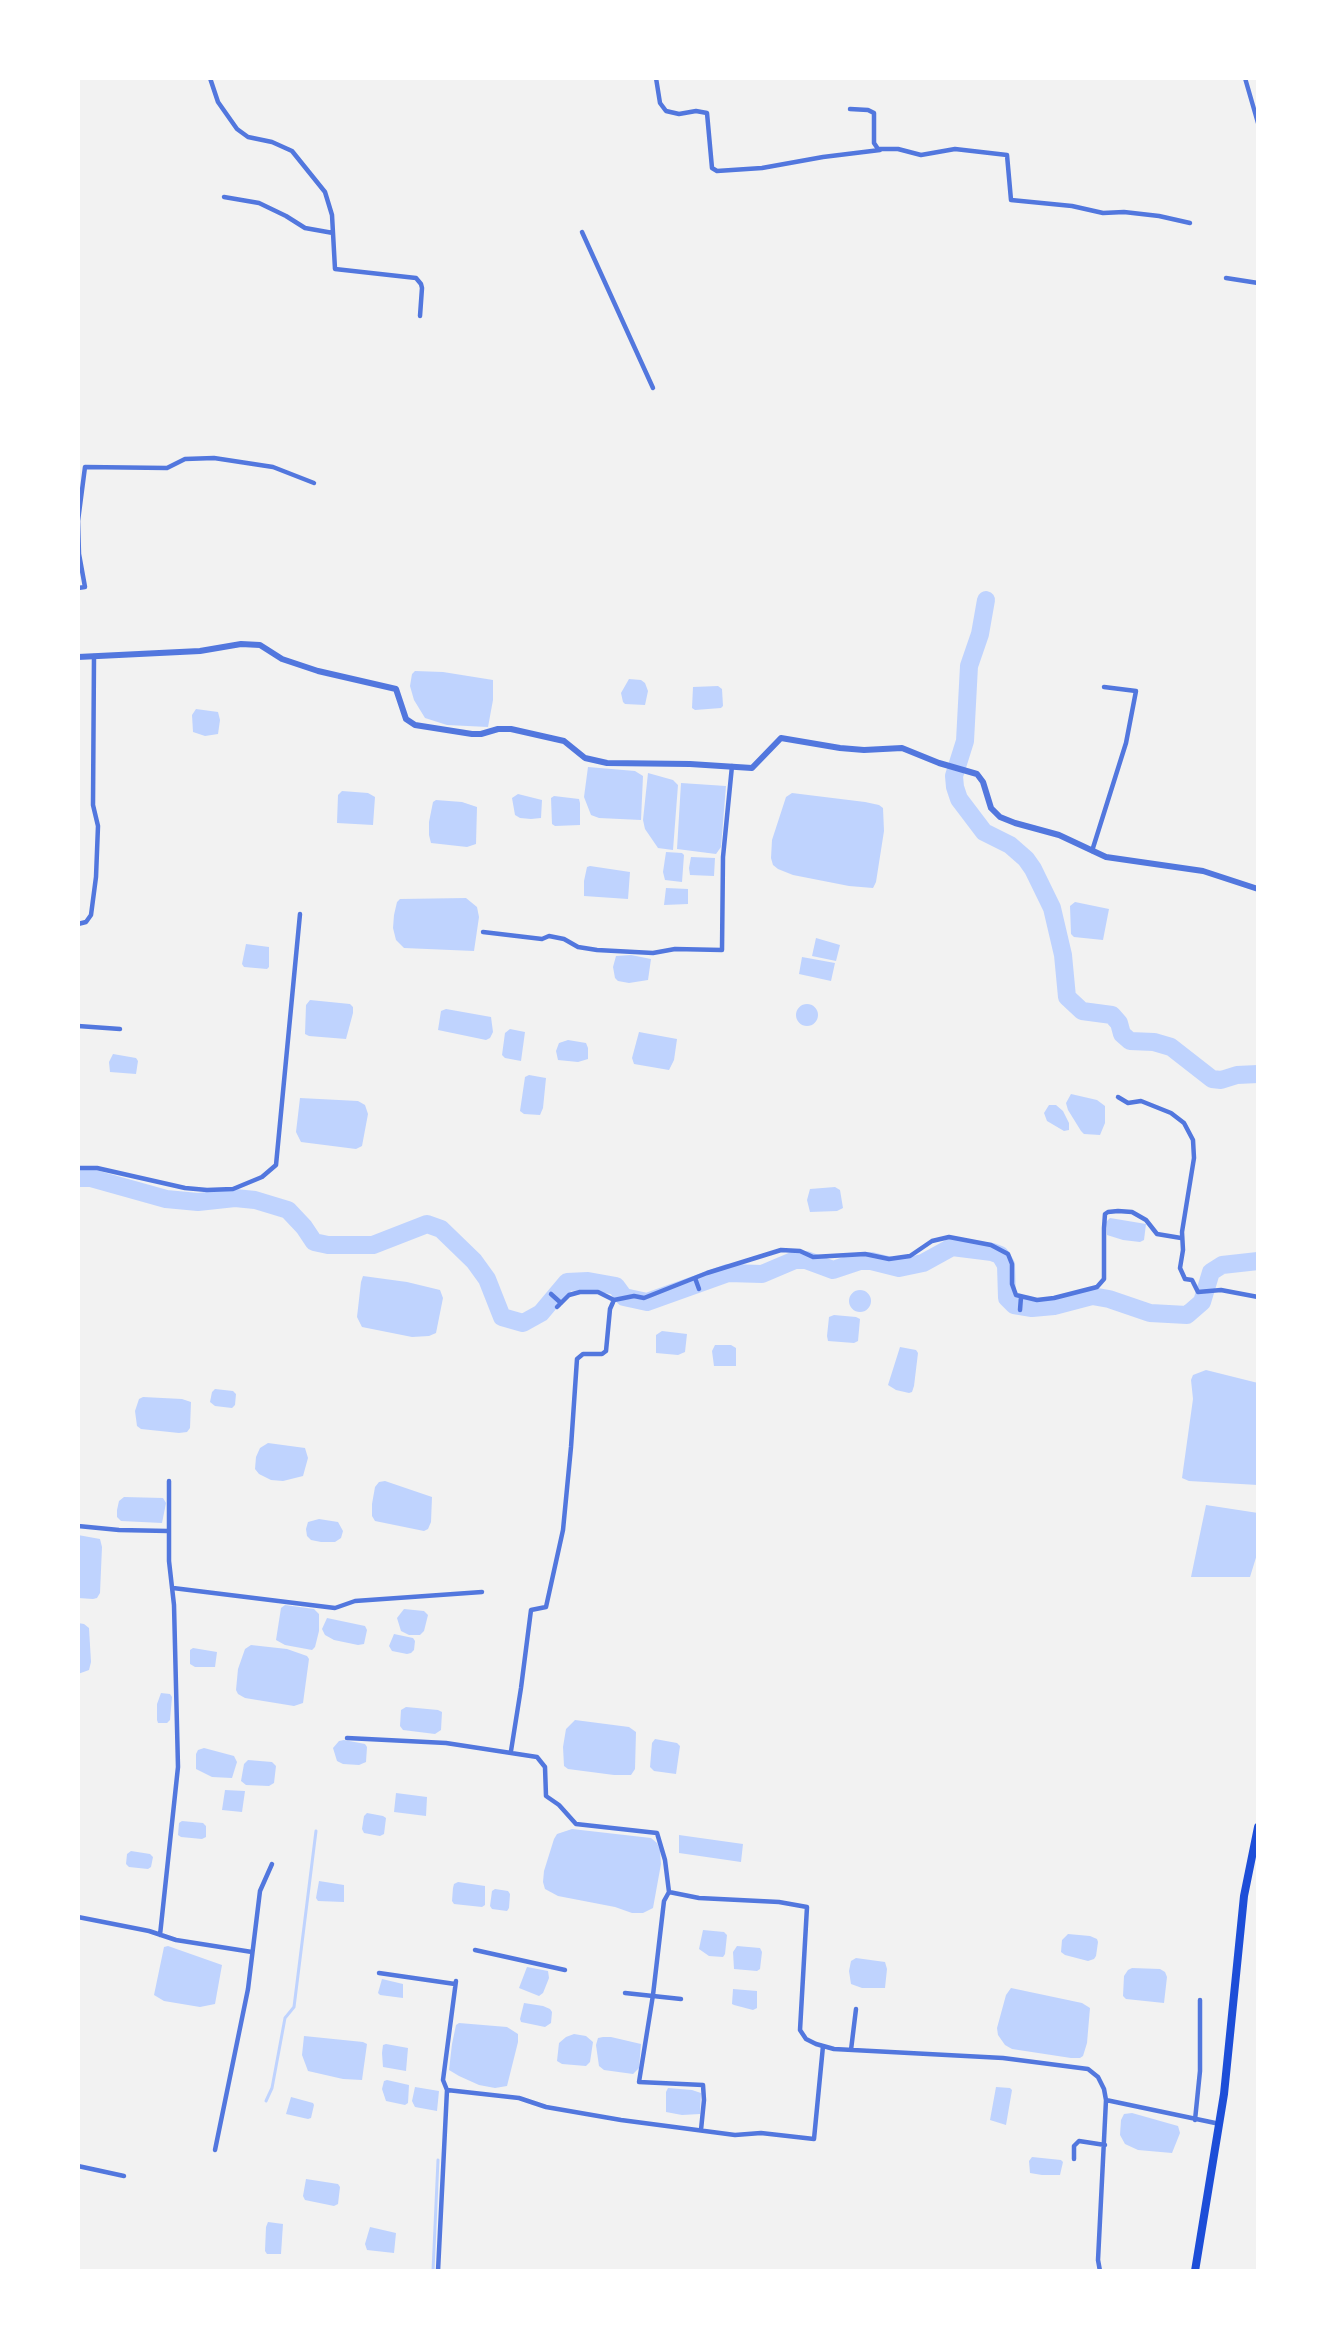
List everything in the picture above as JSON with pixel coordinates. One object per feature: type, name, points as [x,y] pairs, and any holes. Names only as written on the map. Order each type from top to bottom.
[{"type":"main road","points":[[1195,2271],[1220,2124],[1244,1896],[1258,1827]]},
{"type":"street","points":[[210,78],[218,102],[237,129],[248,137],[272,142],[292,151],[325,192],[332,215],[334,263],[337,270],[406,276],[419,281],[422,288],[420,316]]},
{"type":"street","points":[[656,78],[660,103],[666,111],[679,114],[696,111],[707,113],[712,168],[717,171],[762,168],[823,157],[898,149],[921,155],[955,149],[1007,154],[1011,200],[1072,206],[1103,213],[1159,216],[1190,223]]},
{"type":"street","points":[[1245,78],[1258,123]]},
{"type":"street","points":[[850,109],[868,110],[874,113],[874,142],[878,148],[883,150]]},
{"type":"street","points":[[224,197],[259,203],[306,228],[333,233]]},
{"type":"street","points":[[582,232],[653,388]]},
{"type":"street","points":[[1226,278],[1258,283]]},
{"type":"street","points":[[78,588],[85,587],[78,540],[85,467],[167,468],[184,459],[214,458],[273,467],[314,483]]},
{"type":"street","points":[[78,657],[207,651],[241,644],[260,645],[282,658],[318,671],[396,689],[406,719],[415,725],[472,734],[511,729],[564,741],[585,758],[607,763],[752,768],[778,739],[785,738],[840,748],[864,750],[902,748],[949,767],[977,774],[983,782],[995,814],[1015,823],[1059,835],[1092,851],[1116,859],[1203,871],[1258,888]]},
{"type":"street","points":[[78,924],[86,922],[91,915],[96,876],[98,826],[93,805],[94,656]]},
{"type":"street","points":[[1092,851],[1126,743],[1136,691],[1104,687]]},
{"type":"street","points":[[483,932],[542,939],[549,936],[564,939],[578,947],[597,950],[653,953],[675,949],[722,950],[723,857],[732,766]]},
{"type":"street","points":[[78,1168],[97,1168],[185,1188],[207,1190],[233,1189],[262,1177],[276,1164],[300,914]]},
{"type":"street","points":[[78,1026],[120,1029]]},
{"type":"street","points":[[1118,1097],[1128,1102],[1141,1101],[1171,1113],[1184,1123],[1193,1140],[1194,1158],[1181,1238],[1183,1250],[1180,1268],[1185,1279],[1192,1280],[1198,1292],[1216,1291],[1258,1298]]},
{"type":"street","points":[[551,1294],[559,1303],[569,1295],[580,1292],[598,1292],[614,1300],[634,1296],[644,1298],[781,1250],[800,1251],[813,1257],[866,1254],[895,1258],[910,1256],[932,1241],[949,1237],[991,1245],[1008,1254],[1012,1264],[1013,1290],[1016,1295],[1020,1299],[1037,1300],[1097,1287],[1104,1279],[1104,1228],[1105,1214],[1108,1212],[1132,1212],[1146,1220],[1157,1234],[1181,1238]]},
{"type":"street","points":[[696,1280],[699,1289]]},
{"type":"street","points":[[1020,1299],[1020,1310]]},
{"type":"street","points":[[510,1751],[531,1610],[546,1607],[562,1530],[577,1359],[583,1354],[602,1354],[606,1351],[610,1309],[614,1300]]},
{"type":"street","points":[[160,1935],[178,1767],[173,1588],[168,1531],[169,1480]]},
{"type":"street","points":[[78,1526],[168,1531]]},
{"type":"street","points":[[173,1588],[335,1608],[355,1601],[482,1592]]},
{"type":"street","points":[[347,1738],[446,1743],[510,1751],[537,1757],[542,1761],[546,1776],[546,1796],[559,1805],[576,1824],[657,1833],[665,1860],[669,1892],[664,1901],[653,1995],[639,2082],[704,2085],[701,2130]]},
{"type":"street","points":[[215,2150],[248,1989],[260,1891],[272,1864]]},
{"type":"street","points":[[669,1892],[699,1898],[779,1902],[807,1907],[800,2030],[806,2039],[823,2046],[851,2050],[1003,2058],[1088,2068],[1098,2077],[1107,2100],[1098,2260],[1100,2271]]},
{"type":"street","points":[[78,1917],[176,1940],[252,1952]]},
{"type":"street","points":[[475,1950],[565,1970]]},
{"type":"street","points":[[379,1972],[456,1983],[443,2080],[447,2090],[438,2271]]},
{"type":"street","points":[[625,1993],[681,1999]]},
{"type":"street","points":[[1195,2120],[1200,2071],[1200,2000]]},
{"type":"street","points":[[851,2050],[856,2009]]},
{"type":"street","points":[[447,2090],[519,2098],[546,2107],[610,2118],[735,2135],[761,2133],[814,2139],[823,2046]]},
{"type":"street","points":[[1107,2100],[1220,2124]]},
{"type":"street","points":[[1074,2159],[1074,2146],[1079,2141],[1105,2145]]},
{"type":"street","points":[[78,2166],[124,2176]]},
{"type":"water","points":[[415,671],[443,672],[493,680],[493,700],[488,727],[447,725],[425,718],[414,700],[410,686],[412,674]]},
{"type":"water","points":[[629,679],[641,680],[645,683],[648,691],[645,705],[623,702],[621,693]]},
{"type":"water","points":[[718,686],[722,689],[723,706],[721,708],[695,710],[692,708],[693,687]]},
{"type":"water","points":[[196,709],[218,712],[220,720],[218,734],[205,736],[193,732],[192,715]]},
{"type":"water","points":[[588,767],[635,771],[643,776],[641,820],[599,818],[591,815],[584,797]]},
{"type":"water","points":[[648,773],[673,780],[678,785],[673,850],[658,848],[645,829],[643,820]]},
{"type":"water","points":[[681,783],[726,786],[721,847],[716,854],[677,849]]},
{"type":"water","points":[[342,791],[368,793],[375,797],[373,825],[337,823],[338,795]]},
{"type":"water","points":[[792,793],[865,802],[883,808],[884,831],[876,882],[873,888],[849,886],[793,875],[773,865],[772,840],[786,797]]},
{"type":"water","points":[[518,794],[542,800],[541,818],[520,818],[515,815],[512,798]]},
{"type":"water","points":[[554,796],[579,799],[580,825],[555,826],[552,824],[551,798]]},
{"type":"water","points":[[436,800],[462,802],[477,807],[476,844],[467,847],[431,843],[429,822],[433,802]]},
{"type":"water","points":[[666,852],[684,855],[682,882],[665,880],[663,872]]},
{"type":"water","points":[[691,857],[715,858],[714,876],[690,875]]},
{"type":"water","points":[[587,867],[630,872],[628,899],[584,896],[584,881]]},
{"type":"water","points":[[666,888],[688,889],[688,904],[664,905]]},
{"type":"water","points":[[466,898],[477,907],[479,917],[474,951],[404,948],[396,940],[393,928],[394,915],[400,899]]},
{"type":"water","points":[[1075,902],[1109,909],[1103,940],[1074,937],[1071,934],[1070,906]]},
{"type":"water","points":[[816,938],[840,945],[836,961],[812,956]]},
{"type":"water","points":[[246,944],[269,947],[269,967],[267,969],[244,967],[242,964]]},
{"type":"water","points":[[631,955],[651,959],[648,980],[629,983],[618,981],[615,978],[613,967],[616,956]]},
{"type":"water","points":[[802,957],[835,963],[831,981],[799,974]]},
{"type":"water","points":[[310,1000],[350,1004],[353,1007],[346,1039],[305,1034],[306,1005]]},
{"type":"water","points":[[807,1004],[815,1007],[818,1015],[815,1023],[807,1026],[799,1023],[796,1015],[799,1007]]},
{"type":"water","points":[[446,1009],[491,1017],[493,1032],[490,1038],[486,1040],[438,1030],[441,1011]]},
{"type":"water","points":[[510,1029],[525,1032],[521,1061],[505,1058],[502,1055],[505,1033]]},
{"type":"water","points":[[639,1032],[677,1039],[674,1060],[669,1070],[634,1064],[632,1058]]},
{"type":"water","points":[[568,1040],[586,1043],[588,1059],[578,1062],[558,1060],[556,1051],[559,1043]]},
{"type":"water","points":[[113,1054],[136,1058],[138,1061],[136,1074],[110,1072],[109,1062]]},
{"type":"water","points":[[529,1075],[546,1078],[543,1108],[540,1115],[524,1114],[520,1111],[525,1077]]},
{"type":"water","points":[[1071,1094],[1097,1100],[1105,1106],[1105,1123],[1100,1135],[1084,1134],[1081,1131],[1066,1103]]},
{"type":"water","points":[[300,1098],[358,1101],[365,1105],[368,1114],[362,1146],[356,1149],[301,1142],[296,1132]]},
{"type":"water","points":[[1049,1105],[1056,1105],[1063,1111],[1069,1123],[1069,1130],[1064,1131],[1047,1121],[1044,1113]]},
{"type":"water","points":[[835,1187],[840,1190],[843,1208],[837,1211],[810,1212],[807,1200],[810,1189]]},
{"type":"water","points":[[1110,1218],[1146,1224],[1144,1240],[1140,1242],[1123,1240],[1107,1235],[1106,1222]]},
{"type":"water","points":[[363,1276],[407,1282],[440,1290],[443,1298],[436,1333],[429,1336],[412,1337],[362,1327],[357,1317]]},
{"type":"water","points":[[860,1290],[868,1293],[871,1301],[868,1309],[860,1312],[852,1309],[849,1301],[852,1293]]},
{"type":"water","points":[[834,1315],[860,1319],[858,1341],[854,1343],[828,1341],[829,1317]]},
{"type":"water","points":[[662,1331],[687,1334],[685,1352],[678,1355],[656,1353],[656,1335]]},
{"type":"water","points":[[715,1345],[731,1345],[736,1348],[736,1366],[714,1366],[712,1351]]},
{"type":"water","points":[[900,1347],[916,1350],[918,1353],[914,1386],[912,1392],[909,1393],[896,1390],[888,1385]]},
{"type":"water","points":[[1206,1370],[1258,1383],[1258,1485],[1189,1481],[1182,1478],[1193,1399],[1191,1380],[1193,1375]]},
{"type":"water","points":[[215,1389],[233,1391],[236,1394],[235,1405],[232,1408],[215,1406],[210,1402]]},
{"type":"water","points":[[143,1397],[182,1399],[191,1402],[190,1428],[187,1432],[179,1433],[141,1429],[137,1426],[135,1411],[139,1399]]},
{"type":"water","points":[[268,1443],[305,1448],[308,1458],[303,1476],[283,1481],[271,1480],[259,1474],[255,1469],[256,1457],[260,1448]]},
{"type":"water","points":[[385,1481],[432,1497],[431,1522],[428,1529],[424,1531],[375,1521],[372,1516],[372,1504],[375,1487],[379,1482]]},
{"type":"water","points":[[124,1497],[163,1498],[166,1503],[162,1523],[121,1521],[117,1517],[117,1510],[119,1501]]},
{"type":"water","points":[[1206,1505],[1258,1513],[1258,1551],[1250,1577],[1191,1577]]},
{"type":"water","points":[[319,1519],[338,1522],[343,1531],[341,1538],[335,1542],[311,1540],[307,1536],[308,1522]]},
{"type":"water","points":[[78,1535],[100,1539],[102,1547],[100,1593],[97,1598],[78,1598]]},
{"type":"water","points":[[285,1605],[314,1609],[319,1614],[319,1631],[312,1650],[285,1645],[276,1640],[281,1608]]},
{"type":"water","points":[[404,1609],[424,1611],[428,1615],[424,1631],[420,1635],[409,1635],[401,1631],[397,1618]]},
{"type":"water","points":[[327,1618],[365,1626],[367,1630],[364,1644],[334,1640],[325,1635],[322,1629]]},
{"type":"water","points":[[78,1623],[89,1628],[91,1662],[89,1670],[78,1674]]},
{"type":"water","points":[[394,1634],[413,1638],[414,1650],[407,1654],[392,1651],[389,1646]]},
{"type":"water","points":[[251,1645],[287,1649],[307,1656],[309,1659],[303,1703],[294,1706],[245,1698],[238,1694],[236,1690],[238,1669],[245,1649]]},
{"type":"water","points":[[193,1648],[217,1652],[215,1667],[195,1667],[190,1664],[190,1650]]},
{"type":"water","points":[[161,1693],[170,1694],[172,1697],[170,1720],[167,1723],[158,1723],[157,1720],[157,1704]]},
{"type":"water","points":[[406,1707],[442,1712],[441,1730],[435,1734],[403,1730],[400,1726],[401,1710]]},
{"type":"water","points":[[575,1720],[629,1727],[636,1732],[635,1769],[631,1775],[568,1769],[564,1766],[563,1747],[566,1729]]},
{"type":"water","points":[[655,1739],[677,1743],[680,1746],[676,1774],[654,1771],[650,1767],[652,1743]]},
{"type":"water","points":[[339,1741],[365,1744],[367,1747],[366,1762],[359,1765],[343,1764],[337,1761],[333,1748]]},
{"type":"water","points":[[204,1748],[234,1756],[237,1762],[232,1778],[212,1777],[196,1769],[196,1754],[198,1750]]},
{"type":"water","points":[[248,1760],[272,1762],[276,1766],[274,1783],[269,1786],[246,1785],[241,1781],[244,1764]]},
{"type":"water","points":[[225,1790],[245,1791],[242,1812],[222,1810]]},
{"type":"water","points":[[396,1793],[427,1797],[426,1816],[394,1812]]},
{"type":"water","points":[[367,1813],[386,1818],[384,1834],[380,1836],[364,1833],[362,1829],[364,1816]]},
{"type":"water","points":[[182,1821],[203,1823],[206,1826],[206,1837],[202,1839],[178,1835],[179,1823]]},
{"type":"water","points":[[572,1829],[651,1838],[657,1843],[661,1864],[653,1908],[643,1913],[632,1913],[615,1907],[558,1896],[545,1889],[544,1871],[554,1839],[557,1834]]},
{"type":"water","points":[[679,1835],[743,1844],[741,1862],[679,1853]]},
{"type":"water","points":[[131,1851],[150,1854],[153,1857],[151,1867],[148,1869],[129,1867],[126,1864],[127,1854]]},
{"type":"water","points":[[319,1881],[344,1885],[344,1902],[318,1901],[316,1898]]},
{"type":"water","points":[[458,1882],[485,1886],[485,1905],[482,1907],[454,1904],[452,1901],[453,1888]]},
{"type":"water","points":[[495,1889],[508,1891],[510,1894],[507,1911],[492,1909],[490,1906],[492,1891]]},
{"type":"water","points":[[703,1930],[724,1932],[727,1935],[723,1957],[709,1956],[699,1949]]},
{"type":"water","points":[[1068,1934],[1097,1939],[1094,1959],[1088,1961],[1061,1952],[1062,1940]]},
{"type":"water","points":[[168,1946],[222,1965],[215,2004],[200,2007],[164,2001],[154,1995],[164,1947]]},
{"type":"water","points":[[737,1946],[760,1948],[762,1952],[760,1969],[757,1971],[734,1969],[733,1952]]},
{"type":"water","points":[[856,1958],[885,1962],[887,1969],[885,1988],[862,1988],[851,1984],[849,1971],[851,1961]]},
{"type":"water","points":[[527,1967],[548,1971],[549,1978],[543,1993],[539,1996],[519,1988]]},
{"type":"water","points":[[1132,1968],[1160,1969],[1165,1972],[1167,1977],[1164,2003],[1126,1999],[1123,1996],[1124,1976]]},
{"type":"water","points":[[382,1979],[403,1984],[403,1998],[380,1995],[378,1993]]},
{"type":"water","points":[[1011,1988],[1082,2003],[1090,2008],[1087,2043],[1083,2056],[1071,2058],[1012,2049],[1005,2045],[998,2035],[997,2028],[1006,1995]]},
{"type":"water","points":[[733,1989],[757,1991],[757,2008],[753,2010],[732,2004]]},
{"type":"water","points":[[524,2003],[550,2009],[551,2023],[545,2027],[521,2022]]},
{"type":"water","points":[[459,2023],[507,2027],[518,2034],[507,2086],[495,2088],[479,2085],[449,2070],[456,2025]]},
{"type":"water","points":[[574,2034],[586,2036],[593,2042],[590,2062],[586,2066],[562,2064],[557,2061],[559,2043]]},
{"type":"water","points":[[304,2036],[367,2044],[362,2080],[343,2079],[308,2071],[302,2055]]},
{"type":"water","points":[[598,2038],[641,2044],[639,2068],[633,2074],[604,2070],[599,2066],[596,2045]]},
{"type":"water","points":[[383,2045],[408,2048],[406,2071],[383,2067]]},
{"type":"water","points":[[384,2081],[409,2085],[408,2103],[405,2105],[386,2101],[382,2089]]},
{"type":"water","points":[[415,2087],[439,2091],[437,2111],[415,2107],[412,2101]]},
{"type":"water","points":[[996,2087],[1012,2090],[1006,2125],[990,2120]]},
{"type":"water","points":[[668,2088],[701,2093],[700,2114],[682,2115],[666,2112]]},
{"type":"water","points":[[291,2097],[313,2103],[311,2118],[286,2114]]},
{"type":"water","points":[[1132,2113],[1178,2126],[1180,2133],[1172,2153],[1138,2150],[1125,2144],[1120,2135],[1121,2120],[1124,2114]]},
{"type":"water","points":[[1032,2157],[1061,2160],[1063,2162],[1060,2175],[1030,2173],[1029,2161]]},
{"type":"water","points":[[306,2179],[338,2184],[340,2187],[338,2204],[334,2206],[305,2200],[303,2196]]},
{"type":"water","points":[[268,2222],[283,2224],[281,2254],[267,2254],[265,2251]]},
{"type":"water","points":[[370,2227],[396,2233],[394,2253],[367,2250],[365,2244]]},
{"type":"waterway","points":[[986,600],[980,634],[969,666],[965,741],[954,776],[955,787],[959,799],[984,832],[1010,845],[1026,859],[1033,869],[1052,908],[1063,955],[1067,997],[1082,1011],[1112,1015],[1119,1023],[1122,1034],[1130,1041],[1154,1042],[1171,1047],[1212,1079],[1221,1080],[1237,1075],[1258,1074]]},
{"type":"waterway","points":[[78,1178],[91,1178],[166,1199],[198,1202],[235,1198],[255,1200],[288,1210],[314,1242],[328,1245],[373,1245],[427,1224],[441,1229],[474,1261],[487,1279],[502,1317],[523,1323],[541,1313],[567,1282],[588,1281],[616,1286],[624,1297],[647,1302],[728,1273],[762,1274],[795,1260],[806,1260],[833,1270],[860,1261],[871,1261],[899,1268],[923,1263],[952,1247],[1000,1255],[1006,1265],[1007,1298],[1014,1305],[1032,1308],[1054,1306],[1092,1296],[1109,1299],[1150,1313],[1187,1315],[1202,1302],[1211,1272],[1222,1265],[1258,1261]]},
{"type":"waterway","points":[[266,2101],[272,2088],[285,2018],[294,2007],[316,1831]]},
{"type":"waterway","points":[[433,2271],[438,2160]]}]
